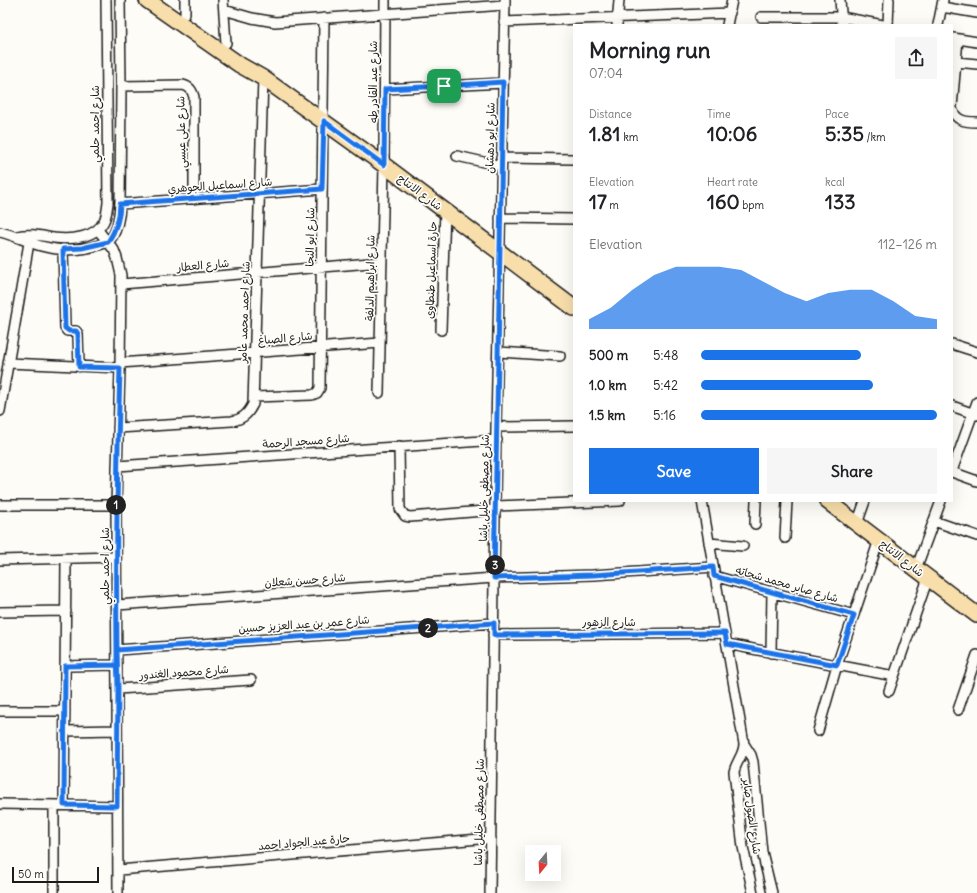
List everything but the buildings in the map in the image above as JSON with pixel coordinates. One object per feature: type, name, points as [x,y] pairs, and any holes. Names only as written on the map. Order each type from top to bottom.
[{"type":"main road","name":"شارع الانتاج","points":[[147,0],[324,121],[573,307]]},
{"type":"main road","name":"شارع الانتاج","points":[[165,0],[185,7],[226,43],[245,57],[263,78]]},
{"type":"main road","name":"شارع الانتاج","points":[[828,502],[977,615]]},
{"type":"street","name":"شارع احمد حلمي","points":[[106,0],[108,203],[106,217],[98,230],[108,242],[117,258],[121,275],[116,505],[118,893]]},
{"type":"street","points":[[30,238],[42,246],[63,249],[82,248],[108,242],[119,221],[122,86],[120,0]]},
{"type":"street","points":[[222,0],[226,43]]},
{"type":"street","name":"شارع عبد القادر طه","points":[[384,165],[385,0]]},
{"type":"street","points":[[617,21],[619,0]]},
{"type":"street","points":[[728,24],[732,0]]},
{"type":"street","points":[[840,0],[842,21]]},
{"type":"street","points":[[888,24],[889,0]]},
{"type":"street","points":[[224,10],[252,18],[275,22],[385,14],[504,2]]},
{"type":"street","name":"شارع ابو دهشان","points":[[499,252],[504,2]]},
{"type":"street","points":[[938,24],[942,4],[977,13]]},
{"type":"street","points":[[504,22],[617,21],[730,13]]},
{"type":"street","points":[[762,17],[873,24]]},
{"type":"street","name":"شارع ابو النجا","points":[[254,396],[312,395],[320,388],[324,18]]},
{"type":"street","points":[[953,96],[956,62],[955,38],[977,42]]},
{"type":"street","points":[[956,62],[977,64]]},
{"type":"street","name":"شارع احمد محمد عامر","points":[[118,428],[239,420],[245,416],[253,404],[263,78]]},
{"type":"street","points":[[385,89],[503,82]]},
{"type":"street","name":"شارع على عيسي","points":[[122,86],[189,86],[194,97],[194,199]]},
{"type":"street","points":[[953,111],[954,114],[963,121],[977,122]]},
{"type":"street","points":[[457,156],[501,162],[573,159]]},
{"type":"street","name":"شارع ابراهيم الدلفة","points":[[379,393],[384,165]]},
{"type":"street","name":"شارع اسماعيل الجوهري","points":[[120,204],[322,189]]},
{"type":"street","name":"حارة اسماعيل طنطاوى","points":[[441,330],[444,210]]},
{"type":"street","points":[[500,218],[573,219]]},
{"type":"street","points":[[0,232],[30,238],[73,238],[90,234],[98,230]]},
{"type":"street","points":[[0,411],[6,357],[30,238]]},
{"type":"street","points":[[63,249],[65,328],[69,331],[76,331],[78,334],[79,367]]},
{"type":"street","name":"شارع مصطفى خليل باشا","points":[[490,893],[499,252]]},
{"type":"street","name":"شارع العطار","points":[[121,284],[382,262]]},
{"type":"street","name":"شارع الصباغ","points":[[6,357],[79,367],[120,366],[380,343]]},
{"type":"street","points":[[953,344],[977,352]]},
{"type":"street","points":[[498,352],[560,356]]},
{"type":"street","points":[[953,469],[975,414],[977,402]]},
{"type":"street","points":[[953,406],[975,414]]},
{"type":"street","points":[[496,427],[573,426]]},
{"type":"street","name":"شارع مسجد الرحمة","points":[[117,466],[496,440]]},
{"type":"street","points":[[399,446],[400,509],[405,516],[410,517],[496,508],[602,502]]},
{"type":"street","points":[[953,471],[977,481]]},
{"type":"street","name":"شارع الصول صابر","points":[[702,502],[744,744],[743,754],[735,767],[734,772],[743,847],[753,893]]},
{"type":"street","points":[[755,524],[756,502]]},
{"type":"street","points":[[785,538],[786,502]]},
{"type":"street","points":[[857,524],[865,502]]},
{"type":"street","points":[[889,691],[922,573],[934,521],[941,502]]},
{"type":"street","points":[[0,505],[116,505]]},
{"type":"street","points":[[934,521],[977,536]]},
{"type":"street","points":[[818,731],[837,665],[879,540]]},
{"type":"street","points":[[709,543],[743,546]]},
{"type":"street","points":[[0,560],[116,557]]},
{"type":"street","points":[[64,805],[66,558]]},
{"type":"street","name":"شارع صابر محمد شحاته","points":[[494,578],[713,571],[772,591],[854,615]]},
{"type":"street","name":"شارع حسن شعلان","points":[[117,605],[494,578]]},
{"type":"street","points":[[771,652],[772,591]]},
{"type":"street","points":[[0,612],[66,611]]},
{"type":"street","name":"شارع عمر بن عبد العزيز حسين","points":[[117,650],[494,623]]},
{"type":"street","name":"شارع الزهور","points":[[494,635],[725,633]]},
{"type":"street","points":[[727,644],[894,676]]},
{"type":"street","points":[[958,710],[977,655]]},
{"type":"street","points":[[65,666],[117,665]]},
{"type":"street","name":"شارع محمود الغندور","points":[[118,689],[251,680]]},
{"type":"street","points":[[0,711],[65,711]]},
{"type":"street","points":[[64,730],[117,730]]},
{"type":"street","name":"شارع الصول صابر","points":[[744,744],[751,755],[753,762],[762,852],[772,893]]},
{"type":"street","points":[[0,804],[117,806]]},
{"type":"street","points":[[54,805],[54,893]]},
{"type":"street","name":"حارة عبد الجواد احمد","points":[[119,870],[491,838]]},
{"type":"route","points":[[444,86],[385,89],[384,165],[324,121],[322,189],[120,204],[119,221],[108,242],[96,246],[63,249],[65,328],[67,331],[76,331],[78,334],[79,367],[120,368],[116,505],[117,665],[118,689],[117,806],[64,805],[65,666],[117,665],[117,650],[494,623],[494,635],[725,633],[727,644],[837,665],[854,615],[714,576],[713,567],[555,577],[494,578],[503,82],[444,86]]}]
